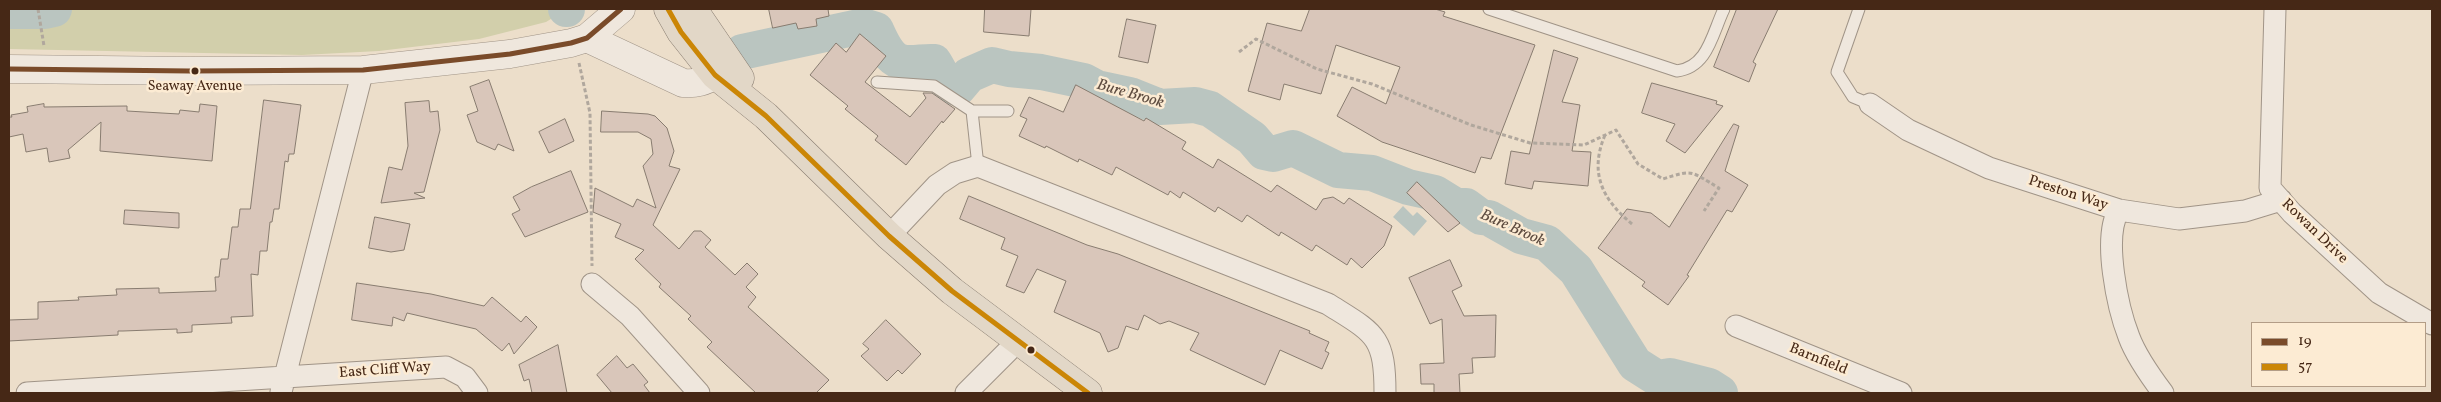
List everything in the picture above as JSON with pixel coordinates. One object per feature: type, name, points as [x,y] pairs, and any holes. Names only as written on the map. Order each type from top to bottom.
[{"type":"main road","points":[[668,9],[681,32],[723,69],[766,116],[890,236],[952,292],[1088,393]]},
{"type":"main road","points":[[693,9],[723,69]]},
{"type":"street","points":[[582,48],[621,9]]},
{"type":"street","name":"Rowan Drive","points":[[2275,9],[2270,188],[2292,213],[2379,293],[2432,324]]},
{"type":"street","points":[[9,69],[190,72],[363,70],[582,48],[683,83],[695,84],[705,81],[723,69]]},
{"type":"street","points":[[282,386],[363,70]]},
{"type":"street","name":"Preston Way","points":[[1870,104],[1908,130],[1989,168],[2119,210],[2179,220],[2245,211],[2281,200]]},
{"type":"street","points":[[890,236],[937,185],[955,172],[978,166],[1328,304],[1364,327],[1374,336],[1380,347],[1385,370],[1385,393]]},
{"type":"street","points":[[2119,210],[2113,220],[2112,251],[2114,279],[2129,338],[2163,393]]},
{"type":"street","points":[[592,284],[630,316],[699,393]]},
{"type":"street","name":"Barnfield","points":[[1736,326],[1901,393]]},
{"type":"street","points":[[966,393],[1017,342]]},
{"type":"street","name":"East Cliff Way","points":[[27,393],[282,386],[446,368],[465,377],[476,393]]},
{"type":"lane","points":[[1489,9],[1677,71],[1688,70],[1702,60],[1724,9]]},
{"type":"lane","points":[[1859,9],[1838,72],[1853,97],[1870,104]]},
{"type":"lane","points":[[877,82],[934,86],[972,111],[1008,112]]},
{"type":"lane","points":[[972,111],[978,166]]},
{"type":"path","points":[[38,9],[43,39]]},
{"type":"path","points":[[1239,52],[1256,40],[1317,69],[1372,84],[1471,125],[1530,143],[1584,145],[1616,130],[1638,164],[1662,179],[1687,172],[1693,173],[1718,188],[1704,211]]},
{"type":"path","points":[[582,48],[590,113],[592,284]]},
{"type":"path","points":[[1605,135],[1596,163],[1598,177],[1617,212],[1632,224]]},
{"type":"shaded area","points":[[9,9],[567,9],[546,22],[479,39],[379,51],[302,55],[9,49]]},
{"type":"shaded area","points":[[1403,206],[1413,216],[1417,212],[1427,221],[1414,236],[1393,217]]},
{"type":"building","points":[[769,9],[828,9],[829,16],[816,19],[817,26],[798,29],[796,23],[773,28]]},
{"type":"building","points":[[985,9],[1031,9],[1029,36],[984,32]]},
{"type":"building","points":[[1310,9],[1435,9],[1445,12],[1443,16],[1535,45],[1491,159],[1481,157],[1475,173],[1382,142],[1337,116],[1352,87],[1386,104],[1400,67],[1336,45],[1321,94],[1284,84],[1280,100],[1248,91],[1267,23],[1301,31]]},
{"type":"building","points":[[1737,9],[1778,9],[1753,62],[1756,64],[1749,82],[1714,67]]},
{"type":"building","points":[[1127,19],[1156,25],[1148,63],[1119,57]]},
{"type":"building","points":[[860,34],[886,56],[865,82],[910,117],[926,98],[923,93],[932,93],[955,109],[943,123],[942,121],[906,165],[875,140],[878,136],[845,109],[848,106],[810,75],[836,43],[846,52]]},
{"type":"building","points":[[1554,50],[1578,58],[1562,102],[1580,105],[1572,151],[1591,152],[1588,186],[1534,181],[1532,189],[1505,184],[1511,151],[1529,154]]},
{"type":"building","points":[[489,80],[514,151],[498,144],[495,150],[477,142],[467,115],[478,111],[470,87]]},
{"type":"building","points":[[1652,83],[1717,101],[1716,104],[1723,106],[1685,153],[1666,141],[1675,124],[1642,113]]},
{"type":"building","points":[[1076,85],[1144,121],[1146,118],[1186,142],[1182,149],[1213,168],[1218,159],[1271,192],[1277,185],[1316,210],[1323,199],[1333,197],[1344,204],[1349,198],[1392,226],[1384,246],[1362,268],[1351,258],[1347,265],[1316,245],[1312,251],[1281,232],[1279,236],[1247,215],[1242,222],[1218,207],[1215,212],[1183,192],[1180,198],[1170,191],[1168,195],[1116,167],[1112,175],[1079,159],[1078,162],[1046,146],[1045,148],[1019,136],[1027,119],[1020,116],[1029,97],[1063,112]]},
{"type":"building","points":[[264,100],[301,105],[294,154],[289,154],[288,162],[285,161],[279,209],[274,209],[272,222],[270,222],[267,251],[260,251],[258,275],[251,274],[253,316],[231,317],[232,323],[192,325],[192,332],[177,333],[177,329],[118,331],[118,335],[9,341],[9,320],[38,319],[38,302],[79,300],[78,297],[117,295],[116,289],[159,288],[159,293],[216,291],[215,277],[219,277],[221,259],[228,259],[232,227],[238,227],[240,209],[250,209]]},
{"type":"building","points":[[429,101],[430,112],[438,111],[440,130],[424,192],[414,193],[425,198],[381,203],[389,167],[402,170],[408,146],[405,103]]},
{"type":"building","points":[[44,104],[44,107],[127,106],[127,111],[179,114],[180,110],[199,112],[200,104],[217,106],[212,161],[100,151],[101,122],[68,150],[70,158],[49,162],[47,148],[26,152],[23,134],[9,137],[9,117],[12,117],[11,115],[28,112],[27,107]]},
{"type":"building","points":[[602,111],[648,114],[655,116],[667,128],[674,151],[669,166],[680,169],[653,225],[679,249],[694,231],[701,231],[711,240],[705,247],[735,275],[747,263],[758,274],[746,287],[756,297],[748,307],[829,380],[816,393],[756,393],[707,347],[712,342],[688,319],[691,316],[659,287],[661,284],[635,259],[644,250],[615,237],[621,224],[593,212],[595,188],[633,207],[637,199],[656,208],[643,166],[653,154],[651,139],[638,132],[601,132]]},
{"type":"building","points":[[565,119],[574,141],[549,153],[539,132]]},
{"type":"building","points":[[1734,124],[1739,126],[1725,171],[1748,185],[1732,212],[1727,210],[1687,275],[1689,276],[1668,305],[1642,286],[1645,282],[1598,248],[1627,209],[1651,213],[1669,227]]},
{"type":"building","points":[[571,171],[588,212],[525,237],[512,214],[520,210],[513,197],[531,187]]},
{"type":"building","points":[[1417,182],[1460,223],[1448,232],[1407,193]]},
{"type":"building","points":[[969,196],[1087,245],[1118,254],[1310,331],[1309,333],[1329,342],[1325,351],[1329,353],[1322,369],[1280,350],[1265,385],[1190,350],[1199,333],[1169,321],[1160,324],[1144,315],[1138,330],[1126,326],[1118,348],[1108,352],[1100,333],[1054,312],[1066,281],[1037,269],[1024,293],[1006,286],[1018,256],[1001,249],[1005,238],[960,219]]},
{"type":"building","points":[[125,210],[179,213],[179,228],[124,224]]},
{"type":"building","points":[[375,217],[410,224],[404,250],[391,252],[369,248]]},
{"type":"building","points":[[1450,260],[1462,286],[1452,291],[1464,316],[1496,315],[1495,357],[1472,358],[1473,373],[1459,374],[1460,393],[1434,393],[1434,384],[1421,384],[1420,364],[1444,363],[1442,319],[1430,324],[1409,278]]},
{"type":"building","points":[[357,283],[431,294],[484,306],[492,297],[521,322],[526,316],[537,327],[514,354],[509,343],[502,351],[476,329],[407,313],[404,321],[393,317],[392,326],[352,320]]},
{"type":"building","points":[[886,320],[921,354],[902,374],[898,370],[887,381],[861,356],[869,349],[863,344]]},
{"type":"building","points":[[558,345],[567,393],[532,393],[529,379],[524,381],[519,365]]},
{"type":"building","points":[[617,356],[627,368],[633,364],[648,382],[644,385],[650,393],[612,393],[597,375]]},
{"type":"waterway","name":"Bure Brook","points":[[9,11],[45,11],[54,9]]},
{"type":"waterway","name":"Bure Brook","points":[[742,52],[863,26],[876,30],[886,49],[896,60],[909,63],[934,62],[946,82],[953,87],[958,88],[969,75],[992,65],[1084,81],[1097,88],[1130,95],[1160,107],[1195,105],[1210,109],[1252,138],[1264,152],[1273,154],[1293,148],[1338,170],[1372,173],[1408,187],[1435,193],[1456,206],[1466,206],[1481,217],[1489,218],[1521,236],[1547,243],[1576,270],[1635,364],[1657,378],[1670,376],[1709,386],[1720,393]]},
{"type":"transit line","name":"19","points":[[9,69],[363,70],[510,54],[571,43],[587,38],[621,9]]},
{"type":"transit line","name":"57","points":[[668,9],[681,32],[715,75],[766,116],[889,236],[952,291],[1088,393]]},
{"type":"place","name":"Seaway Avenue","points":[[195,71]]}]
